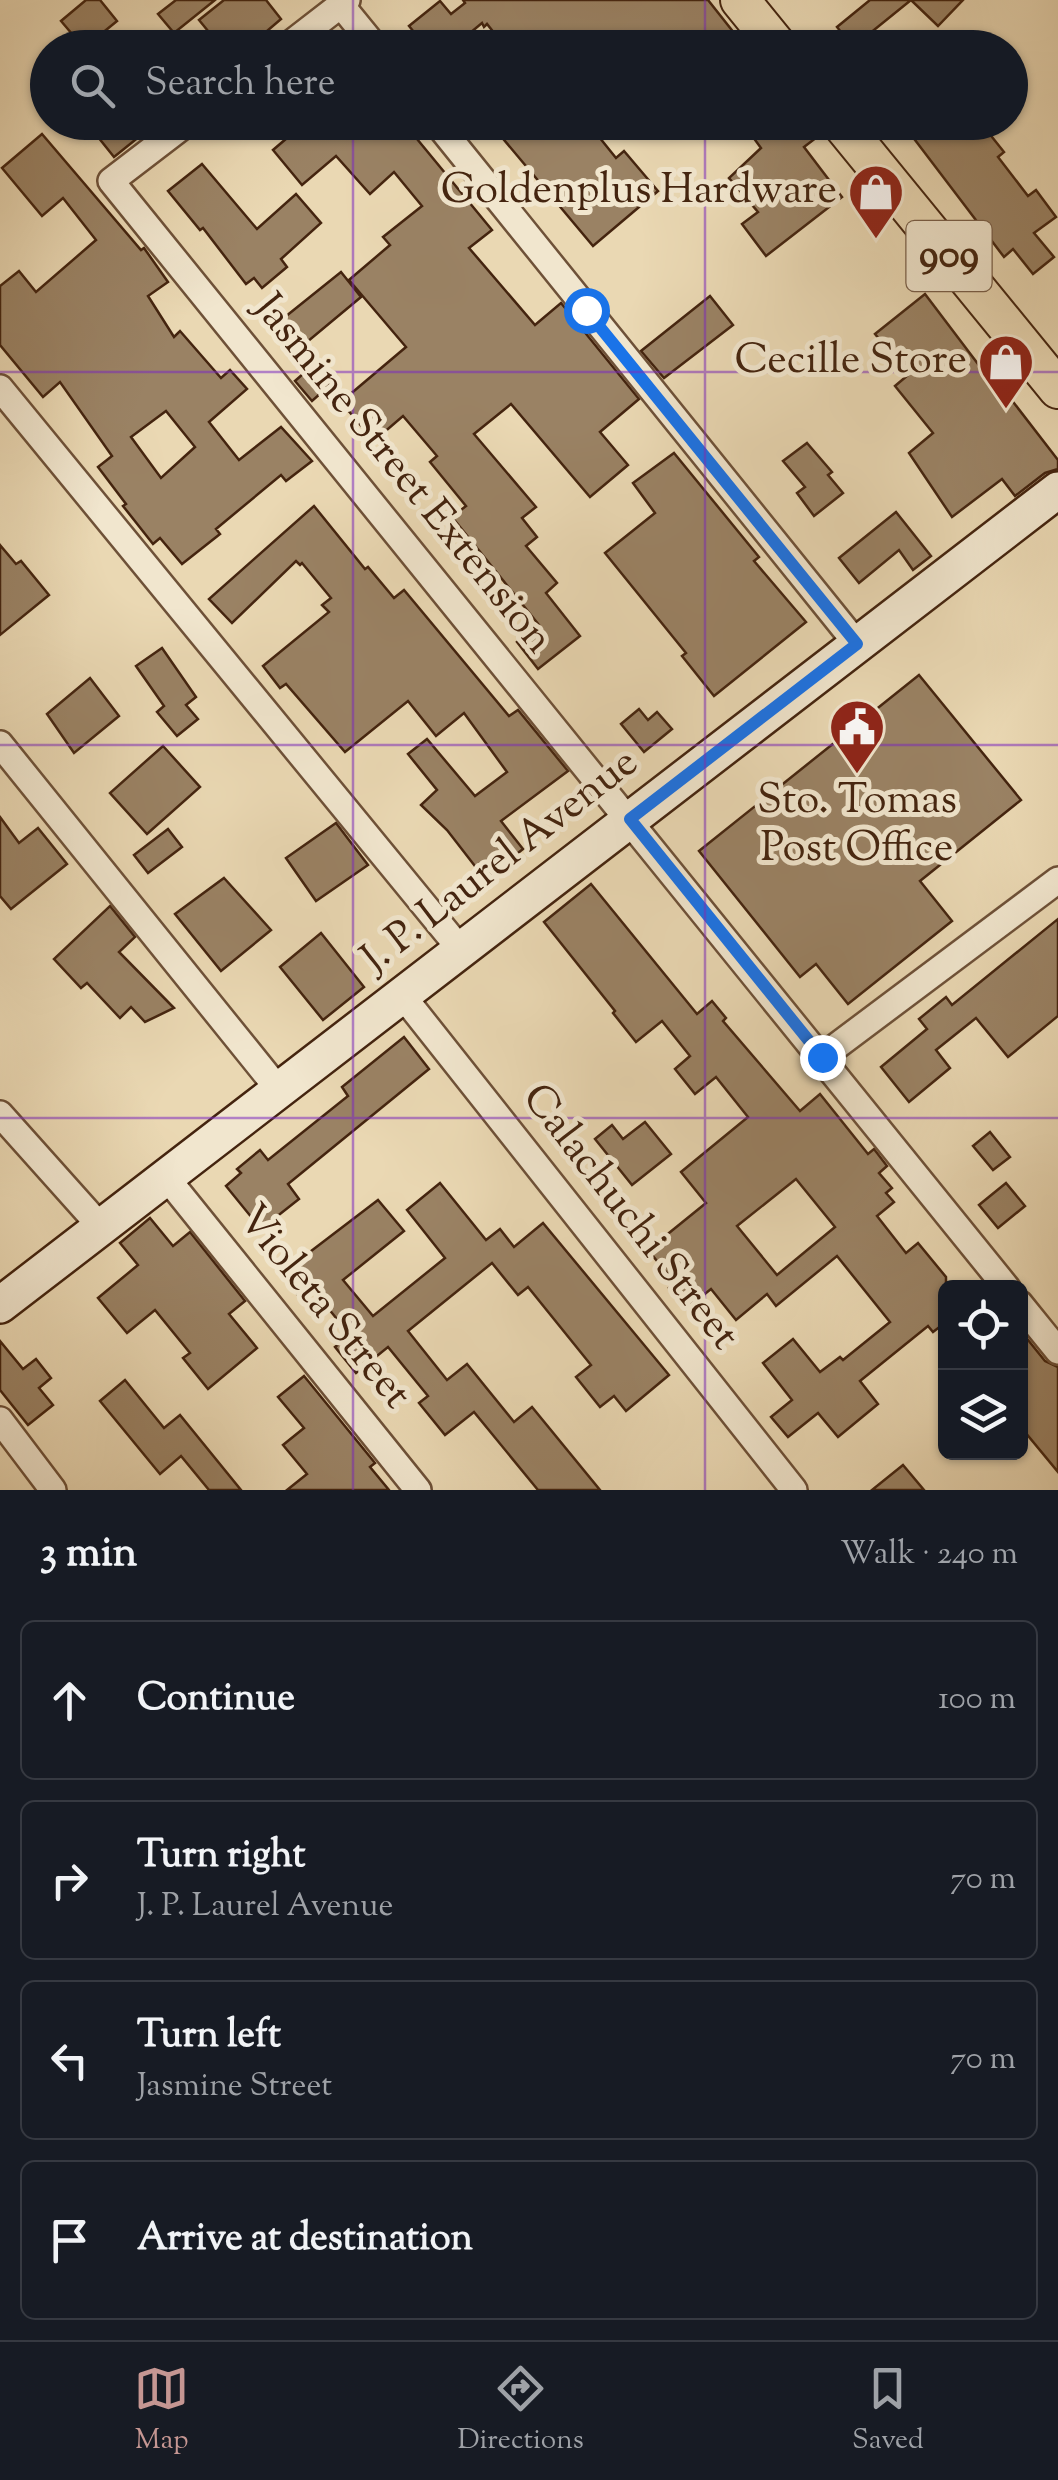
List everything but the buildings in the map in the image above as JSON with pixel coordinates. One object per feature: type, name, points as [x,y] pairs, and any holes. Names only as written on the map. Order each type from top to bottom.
[{"type":"main road","points":[[740,0],[764,30]]},
{"type":"main road","name":"909","points":[[855,140],[1058,389]]},
{"type":"street","points":[[309,30],[344,2],[363,30]]},
{"type":"street","name":"Jasmine Street Extension","points":[[165,140],[112,181],[1001,1280]]},
{"type":"street","points":[[451,140],[857,644]]},
{"type":"street","points":[[0,388],[461,950]]},
{"type":"street","name":"J. P. Laurel Avenue","points":[[0,1305],[1058,490]]},
{"type":"street","points":[[0,744],[279,1090]]},
{"type":"street","points":[[822,1057],[1057,884]]},
{"type":"street","name":"Calachuchi Street","points":[[402,996],[794,1490]]},
{"type":"street","points":[[0,1114],[101,1227]]},
{"type":"street","name":"Violeta Street","points":[[166,1177],[418,1490]]},
{"type":"street","points":[[1028,1314],[1058,1350]]},
{"type":"street","points":[[0,1420],[54,1490]]},
{"type":"place","name":"Goldenplus Hardware","points":[[876,241]]},
{"type":"place","name":"Cecille Store","points":[[1006,411]]},
{"type":"place","name":"Sto. Tomas Post Office","points":[[857,776]]},
{"type":"route","points":[[586,310],[857,644],[630,819],[822,1057]]}]
